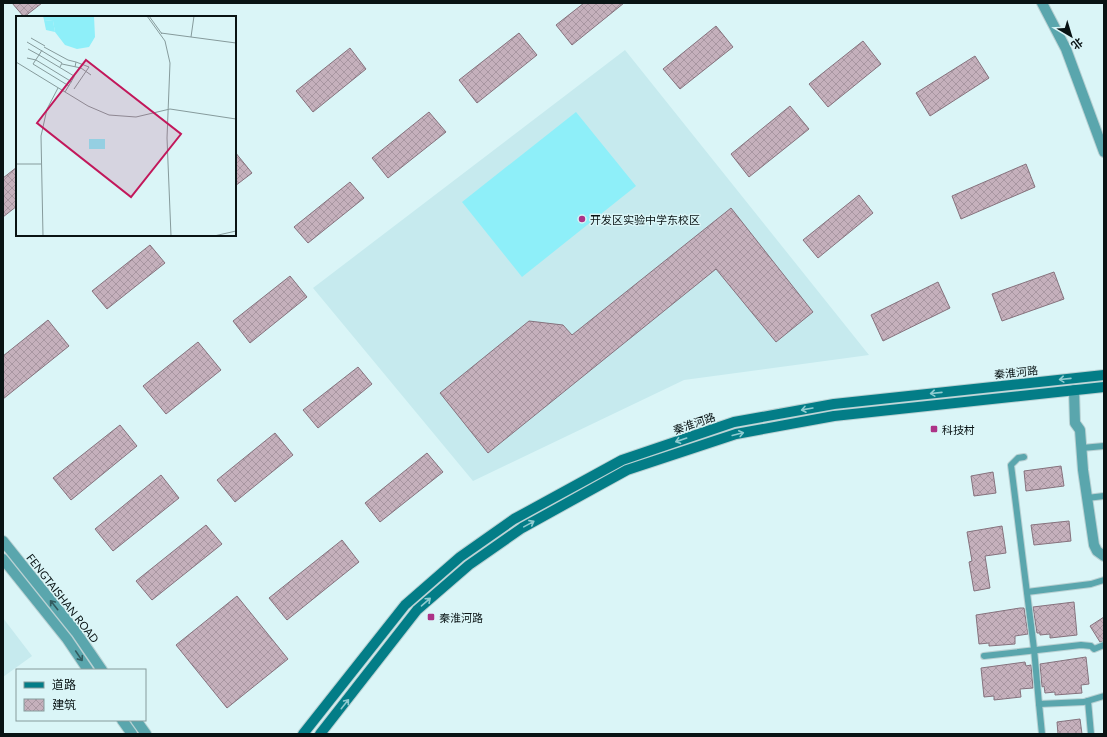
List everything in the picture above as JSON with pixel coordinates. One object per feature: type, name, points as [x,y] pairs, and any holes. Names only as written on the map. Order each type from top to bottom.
[{"type":"main road","name":"秦淮河路","points":[[303,734],[405,605],[454,562],[514,519],[622,460],[734,422],[826,405],[1104,375]]},
{"type":"main road","points":[[320,734],[417,610],[469,565],[522,528],[627,470],[736,434],[834,416],[1104,387]]},
{"type":"street","points":[[1042,3],[1066,49],[1104,152]]},
{"type":"street","points":[[1074,390],[1075,423],[1080,430],[1083,470],[1094,545],[1097,551],[1104,556]]},
{"type":"street","name":"FENGTAISHAN ROAD","points":[[3,541],[76,632],[101,669]]},
{"type":"street","name":"FENGTAISHAN ROAD","points":[[3,559],[67,639],[87,669]]},
{"type":"street","points":[[123,721],[132,734]]},
{"type":"street","points":[[137,721],[146,734]]},
{"type":"lane","points":[[1082,448],[1104,446]]},
{"type":"lane","points":[[1024,457],[1018,458],[1011,465],[1034,649],[1042,734]]},
{"type":"lane","points":[[1087,498],[1104,496]]},
{"type":"lane","points":[[1027,592],[1091,584],[1104,580]]},
{"type":"lane","points":[[984,656],[1081,644],[1090,646],[1094,649],[1104,645]]},
{"type":"lane","points":[[1039,704],[1088,701],[1104,696]]},
{"type":"lane","points":[[1088,701],[1091,734]]},
{"type":"shaded area","name":"开发区实验中学东校区","points":[[625,50],[869,355],[684,380],[473,481],[313,288]]},
{"type":"shaded area","points":[[576,112],[636,186],[522,277],[462,202]]},
{"type":"shaded area","points":[[3,618],[32,656],[3,677]]},
{"type":"building","points":[[12,3],[42,3],[25,16],[23,16]]},
{"type":"building","points":[[584,3],[624,3],[572,45],[556,25]]},
{"type":"building","points":[[716,26],[733,47],[680,89],[663,69]]},
{"type":"building","points":[[519,33],[537,55],[477,103],[459,80]]},
{"type":"building","points":[[863,41],[881,64],[828,107],[809,84]]},
{"type":"building","points":[[350,48],[366,69],[313,112],[296,91]]},
{"type":"building","points":[[975,56],[989,78],[930,116],[916,93]]},
{"type":"building","points":[[790,106],[809,129],[749,177],[731,154]]},
{"type":"building","points":[[429,112],[446,132],[388,178],[372,158]]},
{"type":"building","points":[[236,153],[252,173],[236,185]]},
{"type":"building","points":[[1026,164],[1035,187],[961,219],[952,196]]},
{"type":"building","points":[[16,168],[16,207],[3,217],[3,178]]},
{"type":"building","points":[[350,182],[364,198],[308,243],[294,227]]},
{"type":"building","points":[[859,195],[873,213],[818,258],[803,240]]},
{"type":"building","points":[[731,208],[813,312],[776,342],[716,269],[488,453],[440,393],[529,321],[563,325],[572,335]]},
{"type":"building","points":[[150,245],[165,263],[107,309],[92,291]]},
{"type":"building","points":[[1054,272],[1064,299],[1002,321],[992,294]]},
{"type":"building","points":[[290,276],[307,297],[250,343],[233,321]]},
{"type":"building","points":[[938,282],[950,308],[883,341],[871,315]]},
{"type":"building","points":[[48,320],[69,346],[3,399],[3,356]]},
{"type":"building","points":[[198,342],[221,370],[166,414],[143,386]]},
{"type":"building","points":[[358,367],[372,384],[318,428],[303,410]]},
{"type":"building","points":[[120,425],[137,446],[71,500],[53,478]]},
{"type":"building","points":[[275,433],[293,455],[235,502],[217,480]]},
{"type":"building","points":[[427,453],[443,472],[380,522],[365,503]]},
{"type":"building","points":[[1061,466],[1064,486],[1026,491],[1024,471]]},
{"type":"building","points":[[993,472],[996,493],[974,496],[971,476]]},
{"type":"building","points":[[161,475],[179,498],[113,551],[95,529]]},
{"type":"building","points":[[1069,521],[1071,541],[1034,545],[1031,525]]},
{"type":"building","points":[[206,525],[222,544],[152,600],[136,581]]},
{"type":"building","points":[[1002,526],[1006,553],[985,556],[990,588],[974,591],[969,562],[972,561],[967,532]]},
{"type":"building","points":[[342,540],[359,562],[287,620],[269,598]]},
{"type":"building","points":[[237,596],[288,659],[227,708],[176,645]]},
{"type":"building","points":[[1074,602],[1077,635],[1050,638],[1050,634],[1040,635],[1040,633],[1037,633],[1033,607]]},
{"type":"building","points":[[1024,608],[1028,634],[1015,636],[1015,644],[989,646],[989,643],[979,644],[976,615]]},
{"type":"building","points":[[1104,617],[1104,641],[1100,642],[1090,626]]},
{"type":"building","points":[[1086,657],[1089,684],[1081,685],[1082,693],[1055,695],[1055,692],[1045,693],[1044,686],[1042,687],[1040,664]]},
{"type":"building","points":[[1025,662],[1026,666],[1031,665],[1033,688],[1020,689],[1021,697],[994,700],[994,696],[984,697],[981,668]]},
{"type":"building","points":[[1080,719],[1082,734],[1058,734],[1057,722]]},
{"type":"place","name":"开发区实验中学东校区","points":[[582,219]]},
{"type":"place","name":"科技村","points":[[934,429]]},
{"type":"place","name":"秦淮河路","points":[[431,617]]}]
